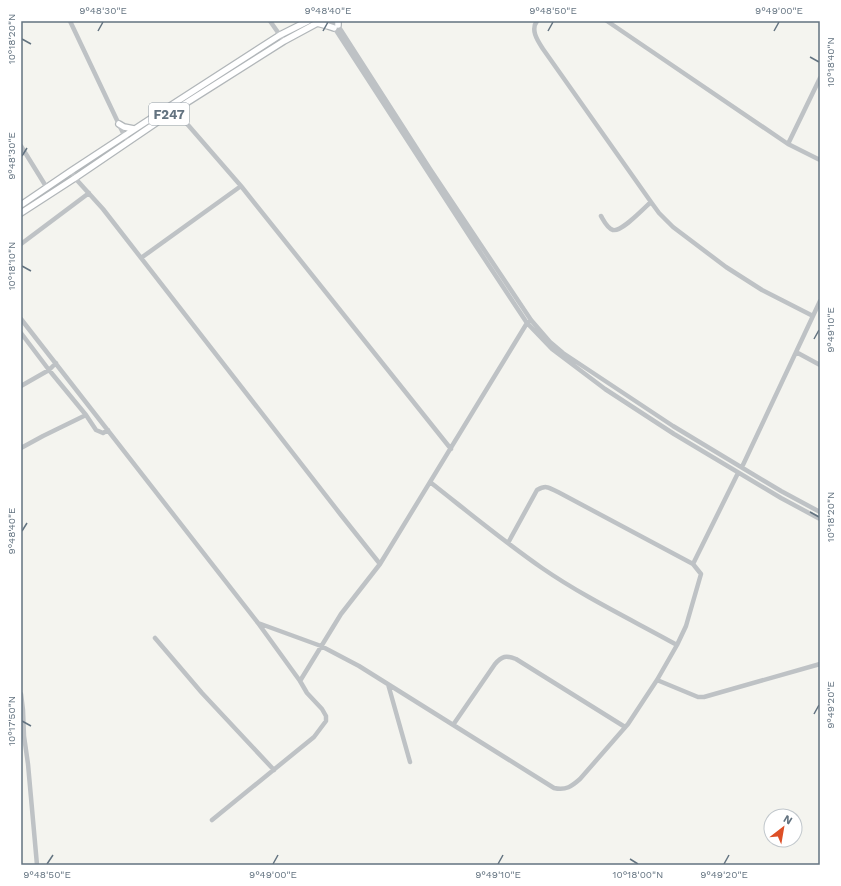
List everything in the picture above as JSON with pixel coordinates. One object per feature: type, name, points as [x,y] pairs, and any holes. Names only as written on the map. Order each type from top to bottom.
[{"type":"main road","name":"F247","points":[[21,205],[124,135],[280,35],[308,21]]},
{"type":"main road","points":[[319,22],[328,26],[336,24]]},
{"type":"main road","name":"F247","points":[[21,213],[175,110],[284,40],[319,22]]},
{"type":"main road","points":[[119,124],[124,127],[134,129]]},
{"type":"street","points":[[70,21],[128,141]]},
{"type":"street","points":[[270,21],[284,40]]},
{"type":"street","points":[[330,21],[336,24],[529,322],[552,349],[606,390],[674,434],[738,473],[820,519]]},
{"type":"street","points":[[537,21],[534,30],[537,40],[543,50],[650,202],[673,227],[726,267],[762,290],[813,316]]},
{"type":"street","points":[[607,21],[788,144],[820,160]]},
{"type":"street","points":[[788,144],[820,78]]},
{"type":"street","points":[[175,110],[241,186],[451,449]]},
{"type":"street","points":[[21,146],[47,188]]},
{"type":"street","points":[[70,171],[103,209],[380,564]]},
{"type":"street","points":[[141,258],[241,186]]},
{"type":"street","points":[[21,244],[89,193]]},
{"type":"street","points":[[601,216],[609,228],[617,230],[634,218],[650,202]]},
{"type":"street","points":[[742,468],[820,301]]},
{"type":"street","points":[[21,318],[258,623],[307,693],[322,709],[326,716],[326,722],[314,737],[212,820]]},
{"type":"street","points":[[300,681],[341,614],[380,564],[529,322]]},
{"type":"street","points":[[529,322],[563,353],[673,426],[742,468],[820,512]]},
{"type":"street","points":[[29,329],[22,335],[49,370],[86,415],[96,430],[103,433],[108,430]]},
{"type":"street","points":[[796,352],[820,365]]},
{"type":"street","points":[[21,386],[49,370],[56,363]]},
{"type":"street","points":[[21,448],[86,415]]},
{"type":"street","points":[[693,564],[738,473]]},
{"type":"street","points":[[430,482],[508,543],[543,568],[579,591],[677,645]]},
{"type":"street","points":[[258,623],[321,646],[359,666],[534,776],[554,788],[564,790],[574,785],[580,779],[625,727],[657,680],[686,626],[702,574],[693,564],[558,492],[542,487],[537,490],[508,543]]},
{"type":"street","points":[[155,638],[202,693],[274,770]]},
{"type":"street","points":[[453,725],[495,664],[500,658],[510,656],[625,727]]},
{"type":"street","points":[[657,680],[698,697],[704,697],[820,664]]},
{"type":"street","points":[[388,684],[410,762]]},
{"type":"street","points":[[21,694],[37,865]]}]
